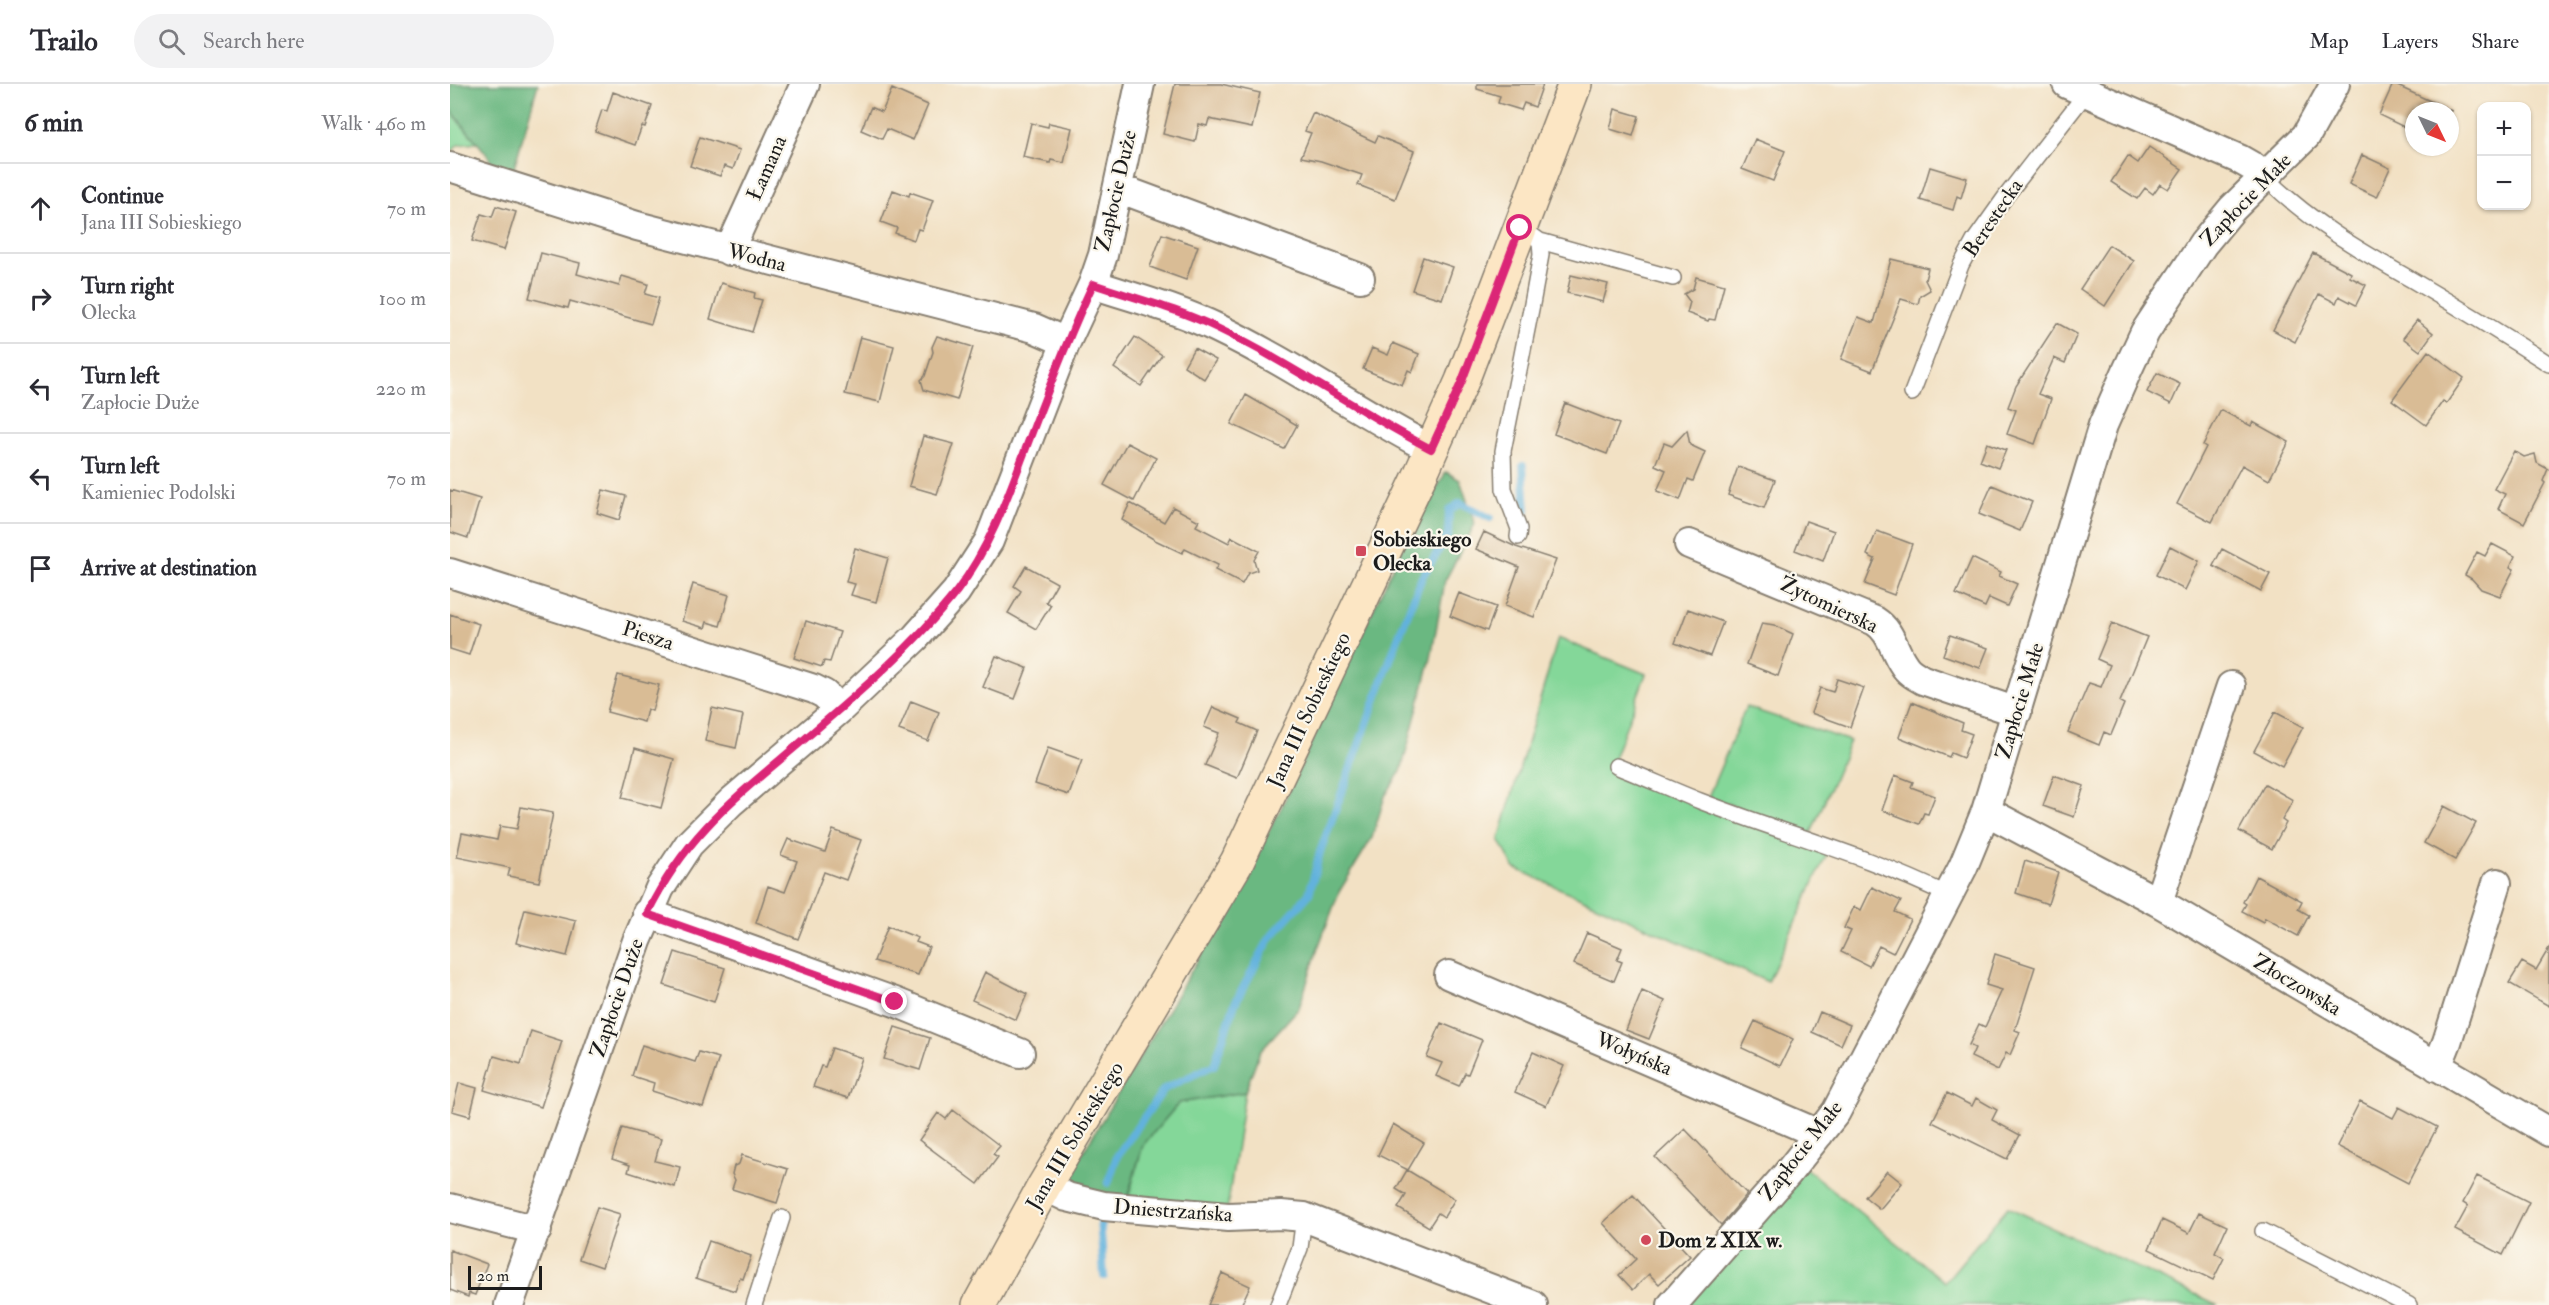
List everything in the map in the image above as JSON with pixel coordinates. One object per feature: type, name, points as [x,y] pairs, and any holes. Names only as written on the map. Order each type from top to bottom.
[{"type":"street","name":"Łamana","points":[[729,251],[805,84]]},
{"type":"street","name":"Zapłocie Duże","points":[[509,1305],[647,914],[673,866],[709,822],[840,709],[915,638],[956,592],[989,541],[1066,342],[1093,284],[1108,234],[1140,84]]},
{"type":"street","name":"Jana III Sobieskiego","points":[[979,1305],[1044,1186],[1237,862],[1530,234],[1575,84]]},
{"type":"street","name":"Zapłocie Małe","points":[[1672,1305],[1836,1112],[1963,867],[1986,811],[2103,425],[2126,373],[2151,322],[2203,244],[2232,209],[2266,178],[2306,136],[2335,84]]},
{"type":"street","name":"Berestecka","points":[[2077,88],[2239,159],[2266,178]]},
{"type":"street","name":"Wodna","points":[[450,167],[637,226],[1035,328],[1066,342]]},
{"type":"street","points":[[1118,188],[1360,278]]},
{"type":"street","points":[[1093,284],[1172,310],[1216,328],[1295,370],[1431,449]]},
{"type":"street","name":"Żytomierska","points":[[1689,544],[1875,621],[1883,626],[1904,666],[1911,673],[1923,680],[2017,712]]},
{"type":"street","name":"Piesza","points":[[450,573],[814,689],[824,694],[840,709]]},
{"type":"street","points":[[2158,902],[2231,686]]},
{"type":"street","name":"Złoczowska","points":[[1986,811],[2158,902],[2549,1132]]},
{"type":"street","points":[[2437,1067],[2447,1042],[2496,883]]},
{"type":"street","points":[[647,914],[895,1002],[1020,1053]]},
{"type":"street","name":"Wołyńska","points":[[1449,975],[1819,1134]]},
{"type":"street","name":"Dniestrzańska","points":[[1044,1186],[1067,1197],[1104,1206],[1228,1216],[1304,1217],[1533,1305]]},
{"type":"street","points":[[450,1208],[537,1230]]},
{"type":"lane","name":"Berestecka","points":[[1912,393],[1961,265],[1974,241],[2077,88]]},
{"type":"lane","points":[[2266,178],[2288,200],[2323,227],[2499,331],[2549,364]]},
{"type":"lane","points":[[1530,234],[1673,278]]},
{"type":"lane","points":[[1518,537],[1519,528],[1504,489],[1503,451],[1541,255],[1530,234]]},
{"type":"lane","points":[[1616,766],[1700,801],[1852,854],[1915,879],[1948,896]]},
{"type":"lane","points":[[1278,1305],[1300,1248],[1304,1217]]},
{"type":"lane","points":[[754,1305],[782,1218]]},
{"type":"lane","points":[[2263,1232],[2409,1305]]},
{"type":"green space","points":[[450,84],[538,84],[510,182],[493,176],[489,157],[450,109]]},
{"type":"green space","points":[[450,109],[478,143],[458,145],[450,154]]},
{"type":"green space","points":[[1446,472],[1460,480],[1475,524],[1445,581],[1431,658],[1401,771],[1385,796],[1372,838],[1339,892],[1299,1008],[1260,1051],[1245,1092],[1179,1103],[1143,1145],[1126,1202],[1085,1192],[1073,1182],[1070,1174],[1221,921],[1281,808],[1426,496],[1431,498]]},
{"type":"green space","points":[[1558,638],[1646,674],[1610,769],[1828,851],[1768,982],[1514,868],[1499,839]]},
{"type":"green space","points":[[1746,707],[1850,741],[1811,833],[1708,797]]},
{"type":"green space","points":[[1245,1092],[1227,1210],[1127,1202],[1143,1145],[1179,1103]]},
{"type":"green space","points":[[1804,1167],[1945,1282],[2008,1207],[2218,1305],[1683,1305]]},
{"type":"building","points":[[1175,84],[1221,84],[1260,93],[1252,128],[1209,119],[1207,126],[1199,124],[1195,142],[1163,134]]},
{"type":"building","points":[[1477,84],[1543,84],[1535,107],[1524,103],[1521,110],[1498,103],[1500,96],[1477,89]]},
{"type":"building","points":[[2393,84],[2432,102],[2405,102],[2405,128],[2379,115]]},
{"type":"building","points":[[892,89],[928,105],[913,140],[887,129],[882,139],[861,130],[871,107],[882,112]]},
{"type":"building","points":[[613,92],[652,106],[645,127],[642,126],[635,145],[595,131],[602,110],[607,111]]},
{"type":"building","points":[[1615,109],[1639,116],[1633,136],[1610,129]]},
{"type":"building","points":[[1313,113],[1375,142],[1378,136],[1414,151],[1395,199],[1358,185],[1362,175],[1321,161],[1301,157],[1311,133],[1305,131]]},
{"type":"building","points":[[1031,123],[1048,127],[1049,123],[1072,128],[1064,163],[1051,160],[1050,163],[1023,157]]},
{"type":"building","points":[[700,137],[740,150],[733,169],[724,166],[720,176],[690,166]]},
{"type":"building","points":[[1755,139],[1785,151],[1773,181],[1742,169]]},
{"type":"building","points":[[2149,147],[2182,169],[2168,189],[2160,184],[2153,194],[2145,188],[2137,199],[2111,182],[2128,156],[2138,163]]},
{"type":"building","points":[[2362,155],[2390,168],[2377,197],[2349,184]]},
{"type":"building","points":[[1930,167],[1967,178],[1961,198],[1957,196],[1953,210],[1920,200]]},
{"type":"building","points":[[893,190],[909,196],[910,192],[933,200],[922,230],[918,229],[914,240],[895,233],[897,228],[881,222]]},
{"type":"building","points":[[496,206],[516,212],[504,250],[472,241],[481,214],[492,217]]},
{"type":"building","points":[[1162,234],[1198,246],[1186,280],[1150,267]]},
{"type":"building","points":[[2109,245],[2134,261],[2105,306],[2080,289]]},
{"type":"building","points":[[541,253],[580,263],[577,274],[619,286],[622,276],[648,284],[645,294],[659,298],[651,324],[570,301],[568,308],[529,298]]},
{"type":"building","points":[[2313,253],[2351,273],[2350,277],[2366,285],[2356,305],[2339,296],[2336,303],[2319,294],[2295,342],[2273,330]]},
{"type":"building","points":[[1423,257],[1453,267],[1442,299],[1412,290]]},
{"type":"building","points":[[1891,259],[1928,268],[1925,280],[1930,290],[1920,296],[1918,304],[1901,299],[1872,371],[1841,359],[1858,317],[1874,323]]},
{"type":"building","points":[[1571,275],[1608,284],[1603,302],[1567,293]]},
{"type":"building","points":[[1696,277],[1724,285],[1715,320],[1709,319],[1708,321],[1687,313],[1690,302],[1684,294],[1693,289]]},
{"type":"building","points":[[721,283],[755,293],[754,298],[762,300],[752,332],[710,319]]},
{"type":"building","points":[[2417,320],[2433,333],[2420,351],[2403,338]]},
{"type":"building","points":[[2057,323],[2077,334],[2065,363],[2054,358],[2038,394],[2051,399],[2035,444],[2007,434],[2016,410],[2008,407],[2016,386]]},
{"type":"building","points":[[937,336],[973,347],[957,400],[924,390],[921,380],[925,376]]},
{"type":"building","points":[[860,337],[894,346],[880,402],[845,394]]},
{"type":"building","points":[[1135,337],[1162,355],[1141,386],[1114,368]]},
{"type":"building","points":[[1393,343],[1419,354],[1412,372],[1408,370],[1402,385],[1363,369],[1372,348],[1388,355]]},
{"type":"building","points":[[1194,348],[1216,360],[1204,379],[1184,366]]},
{"type":"building","points":[[2428,351],[2464,378],[2446,404],[2443,401],[2426,425],[2392,400]]},
{"type":"building","points":[[2157,373],[2180,384],[2171,404],[2147,392]]},
{"type":"building","points":[[1246,395],[1297,425],[1284,449],[1231,424]]},
{"type":"building","points":[[1565,403],[1619,424],[1607,454],[1554,434]]},
{"type":"building","points":[[2221,410],[2251,426],[2253,422],[2289,442],[2269,480],[2242,465],[2212,522],[2177,504],[2206,447],[2203,445]]},
{"type":"building","points":[[1687,430],[1690,445],[1705,452],[1693,481],[1688,479],[1680,500],[1657,491],[1666,470],[1655,465],[1664,443],[1672,446]]},
{"type":"building","points":[[923,436],[954,444],[937,494],[909,486]]},
{"type":"building","points":[[1127,443],[1156,458],[1134,501],[1104,485]]},
{"type":"building","points":[[1987,443],[2006,450],[1998,468],[1980,461]]},
{"type":"building","points":[[2514,451],[2524,457],[2535,454],[2537,463],[2548,469],[2543,481],[2545,483],[2524,523],[2498,509],[2505,494],[2494,489]]},
{"type":"building","points":[[1738,467],[1775,480],[1764,508],[1728,495]]},
{"type":"building","points":[[1992,485],[2032,502],[2020,531],[1979,514]]},
{"type":"building","points":[[450,490],[480,499],[468,538],[450,532]]},
{"type":"building","points":[[603,490],[626,496],[619,520],[597,513]]},
{"type":"building","points":[[1130,503],[1164,522],[1173,507],[1199,521],[1196,526],[1229,543],[1232,537],[1259,551],[1254,560],[1257,570],[1248,573],[1242,584],[1215,570],[1218,565],[1185,549],[1182,553],[1155,540],[1122,520]]},
{"type":"building","points":[[1806,521],[1834,531],[1823,561],[1795,550]]},
{"type":"building","points":[[1877,531],[1912,544],[1894,595],[1865,584],[1875,559],[1867,555]]},
{"type":"building","points":[[1484,532],[1516,547],[1556,560],[1534,617],[1505,606],[1519,567],[1476,549]]},
{"type":"building","points":[[2492,544],[2515,556],[2510,567],[2514,569],[2500,596],[2481,589],[2465,575],[2477,552],[2485,556]]},
{"type":"building","points":[[2170,546],[2199,561],[2185,590],[2156,575]]},
{"type":"building","points":[[855,548],[888,558],[876,602],[851,595],[855,584],[846,582]]},
{"type":"building","points":[[2222,549],[2270,574],[2261,591],[2213,566]]},
{"type":"building","points":[[1972,558],[2001,572],[1999,576],[2017,584],[2007,606],[1989,598],[1985,607],[1956,594]]},
{"type":"building","points":[[1026,566],[1057,583],[1046,602],[1051,605],[1036,629],[1008,613],[1021,591],[1014,586]]},
{"type":"building","points":[[693,584],[729,595],[720,626],[707,622],[705,628],[682,621]]},
{"type":"building","points":[[1459,593],[1496,607],[1487,631],[1450,616]]},
{"type":"building","points":[[1688,609],[1723,622],[1710,656],[1675,643]]},
{"type":"building","points":[[450,614],[479,624],[469,655],[450,649]]},
{"type":"building","points":[[806,621],[840,632],[830,662],[824,661],[822,667],[794,658]]},
{"type":"building","points":[[1762,623],[1774,625],[1793,634],[1778,676],[1747,664]]},
{"type":"building","points":[[2112,623],[2147,637],[2120,702],[2124,704],[2111,735],[2104,732],[2099,745],[2068,732],[2089,683],[2101,687],[2110,665],[2097,659]]},
{"type":"building","points":[[1950,635],[1988,648],[1980,668],[1943,655]]},
{"type":"building","points":[[996,656],[1027,668],[1015,699],[983,687]]},
{"type":"building","points":[[618,675],[659,685],[652,711],[647,709],[644,722],[607,712]]},
{"type":"building","points":[[1837,679],[1864,688],[1850,727],[1811,713],[1820,688],[1833,692]]},
{"type":"building","points":[[911,701],[939,712],[928,741],[899,730]]},
{"type":"building","points":[[1912,702],[1963,723],[1961,730],[1972,734],[1963,758],[1951,753],[1949,757],[1899,737]]},
{"type":"building","points":[[1213,707],[1241,719],[1239,723],[1257,731],[1237,778],[1205,765],[1219,733],[1204,727]]},
{"type":"building","points":[[712,708],[743,715],[736,748],[705,741]]},
{"type":"building","points":[[2275,712],[2303,727],[2282,766],[2254,751]]},
{"type":"building","points":[[635,748],[674,759],[661,808],[622,798]]},
{"type":"building","points":[[1048,748],[1082,760],[1069,795],[1035,784]]},
{"type":"building","points":[[1895,775],[1913,782],[1911,787],[1935,796],[1928,814],[1924,813],[1919,824],[1882,810]]},
{"type":"building","points":[[2054,775],[2084,786],[2074,817],[2043,806]]},
{"type":"building","points":[[2265,784],[2293,800],[2282,820],[2286,823],[2272,849],[2239,831]]},
{"type":"building","points":[[2444,806],[2476,823],[2455,860],[2424,843]]},
{"type":"building","points":[[521,807],[553,813],[539,882],[508,876],[510,868],[457,857],[462,833],[497,840],[500,826],[517,829]]},
{"type":"building","points":[[833,830],[861,840],[846,880],[824,872],[798,939],[756,923],[768,886],[785,892],[797,861],[781,855],[788,839],[825,852]]},
{"type":"building","points":[[2025,861],[2058,872],[2048,904],[2016,893]]},
{"type":"building","points":[[2256,876],[2302,901],[2298,909],[2309,915],[2298,936],[2265,918],[2263,922],[2242,911],[2246,904],[2243,902]]},
{"type":"building","points":[[1872,887],[1901,901],[1895,912],[1910,919],[1893,953],[1879,946],[1869,966],[1841,952],[1851,931],[1844,928],[1854,907],[1861,910]]},
{"type":"building","points":[[525,909],[576,921],[567,956],[516,943]]},
{"type":"building","points":[[888,926],[918,938],[916,942],[929,947],[918,975],[874,961]]},
{"type":"building","points":[[1587,933],[1622,948],[1617,960],[1622,962],[1614,981],[1574,964]]},
{"type":"building","points":[[2549,948],[2549,1006],[2509,983],[2522,962],[2536,970]]},
{"type":"building","points":[[675,952],[725,968],[714,1002],[664,985]]},
{"type":"building","points":[[1995,954],[2035,967],[2015,1030],[2020,1032],[2010,1055],[2006,1053],[1998,1070],[1971,1057],[1975,1048],[1969,1045],[1979,1024],[1985,1027],[2002,990],[1986,985]]},
{"type":"building","points":[[985,972],[1027,994],[1016,1020],[972,1000]]},
{"type":"building","points":[[1642,991],[1665,1001],[1649,1039],[1626,1030]]},
{"type":"building","points":[[1820,1012],[1850,1025],[1841,1045],[1812,1032]]},
{"type":"building","points":[[1755,1021],[1793,1039],[1780,1066],[1742,1048]]},
{"type":"building","points":[[1441,1023],[1482,1040],[1468,1074],[1465,1073],[1459,1086],[1436,1076],[1442,1063],[1427,1057]]},
{"type":"building","points":[[895,1027],[930,1038],[920,1070],[884,1059]]},
{"type":"building","points":[[531,1031],[562,1041],[541,1107],[484,1090],[494,1056],[521,1064]]},
{"type":"building","points":[[642,1045],[695,1062],[699,1052],[719,1058],[703,1107],[652,1091],[654,1083],[632,1076]]},
{"type":"building","points":[[832,1048],[862,1058],[848,1098],[813,1087],[821,1066],[825,1067]]},
{"type":"building","points":[[1533,1052],[1564,1066],[1546,1106],[1515,1092]]},
{"type":"building","points":[[459,1083],[477,1088],[470,1116],[452,1111]]},
{"type":"building","points":[[1947,1093],[1972,1106],[1976,1098],[1997,1110],[1992,1120],[2020,1135],[2007,1159],[1932,1122]]},
{"type":"building","points":[[2360,1101],[2393,1118],[2399,1107],[2437,1127],[2408,1183],[2337,1146]]},
{"type":"building","points":[[953,1110],[1000,1146],[993,1154],[998,1157],[978,1184],[919,1140],[938,1113],[946,1119]]},
{"type":"building","points":[[1393,1124],[1424,1143],[1408,1170],[1378,1155]]},
{"type":"building","points":[[622,1128],[661,1139],[655,1161],[680,1167],[675,1187],[628,1172],[630,1165],[612,1159]]},
{"type":"building","points":[[1685,1129],[1747,1194],[1721,1225],[1655,1157]]},
{"type":"building","points":[[742,1155],[788,1169],[777,1203],[732,1189],[735,1180],[732,1174],[734,1166],[739,1164]]},
{"type":"building","points":[[1407,1170],[1455,1199],[1444,1217],[1438,1213],[1429,1227],[1398,1208],[1406,1195],[1396,1189]]},
{"type":"building","points":[[1887,1171],[1902,1183],[1880,1209],[1865,1197]]},
{"type":"building","points":[[2477,1176],[2529,1202],[2503,1255],[2455,1230],[2468,1206],[2463,1203]]},
{"type":"building","name":"Dom z XIX w.","points":[[1633,1195],[1690,1256],[1659,1284],[1649,1274],[1633,1290],[1619,1275],[1636,1259],[1603,1223]]},
{"type":"building","points":[[597,1207],[620,1214],[602,1267],[579,1259]]},
{"type":"building","points":[[2199,1213],[2227,1226],[2215,1253],[2224,1258],[2213,1280],[2149,1249],[2162,1220],[2189,1233]]},
{"type":"building","points":[[709,1241],[751,1256],[743,1279],[740,1278],[735,1291],[696,1278]]},
{"type":"building","points":[[450,1250],[487,1264],[475,1295],[469,1293],[468,1297],[450,1290]]},
{"type":"building","points":[[1222,1273],[1250,1286],[1241,1305],[1208,1305]]},
{"type":"waterway","points":[[1523,466],[1526,510]]},
{"type":"waterway","points":[[1108,1183],[1117,1156],[1164,1089],[1214,1065],[1235,1003],[1270,938],[1309,894],[1320,852],[1397,641],[1422,577],[1448,535],[1449,511],[1460,503],[1490,518]]},
{"type":"waterway","points":[[1100,1219],[1104,1276]]},
{"type":"place","name":"Sobieskiego Olecka","points":[[1361,551]]},
{"type":"place","name":"Dom z XIX w.","points":[[1646,1240]]},
{"type":"route","points":[[895,1002],[647,914],[673,866],[709,822],[878,674],[942,608],[974,567],[989,541],[1003,508],[1066,342],[1093,284],[1172,310],[1216,328],[1352,402],[1431,449],[1462,381],[1520,228]]}]
